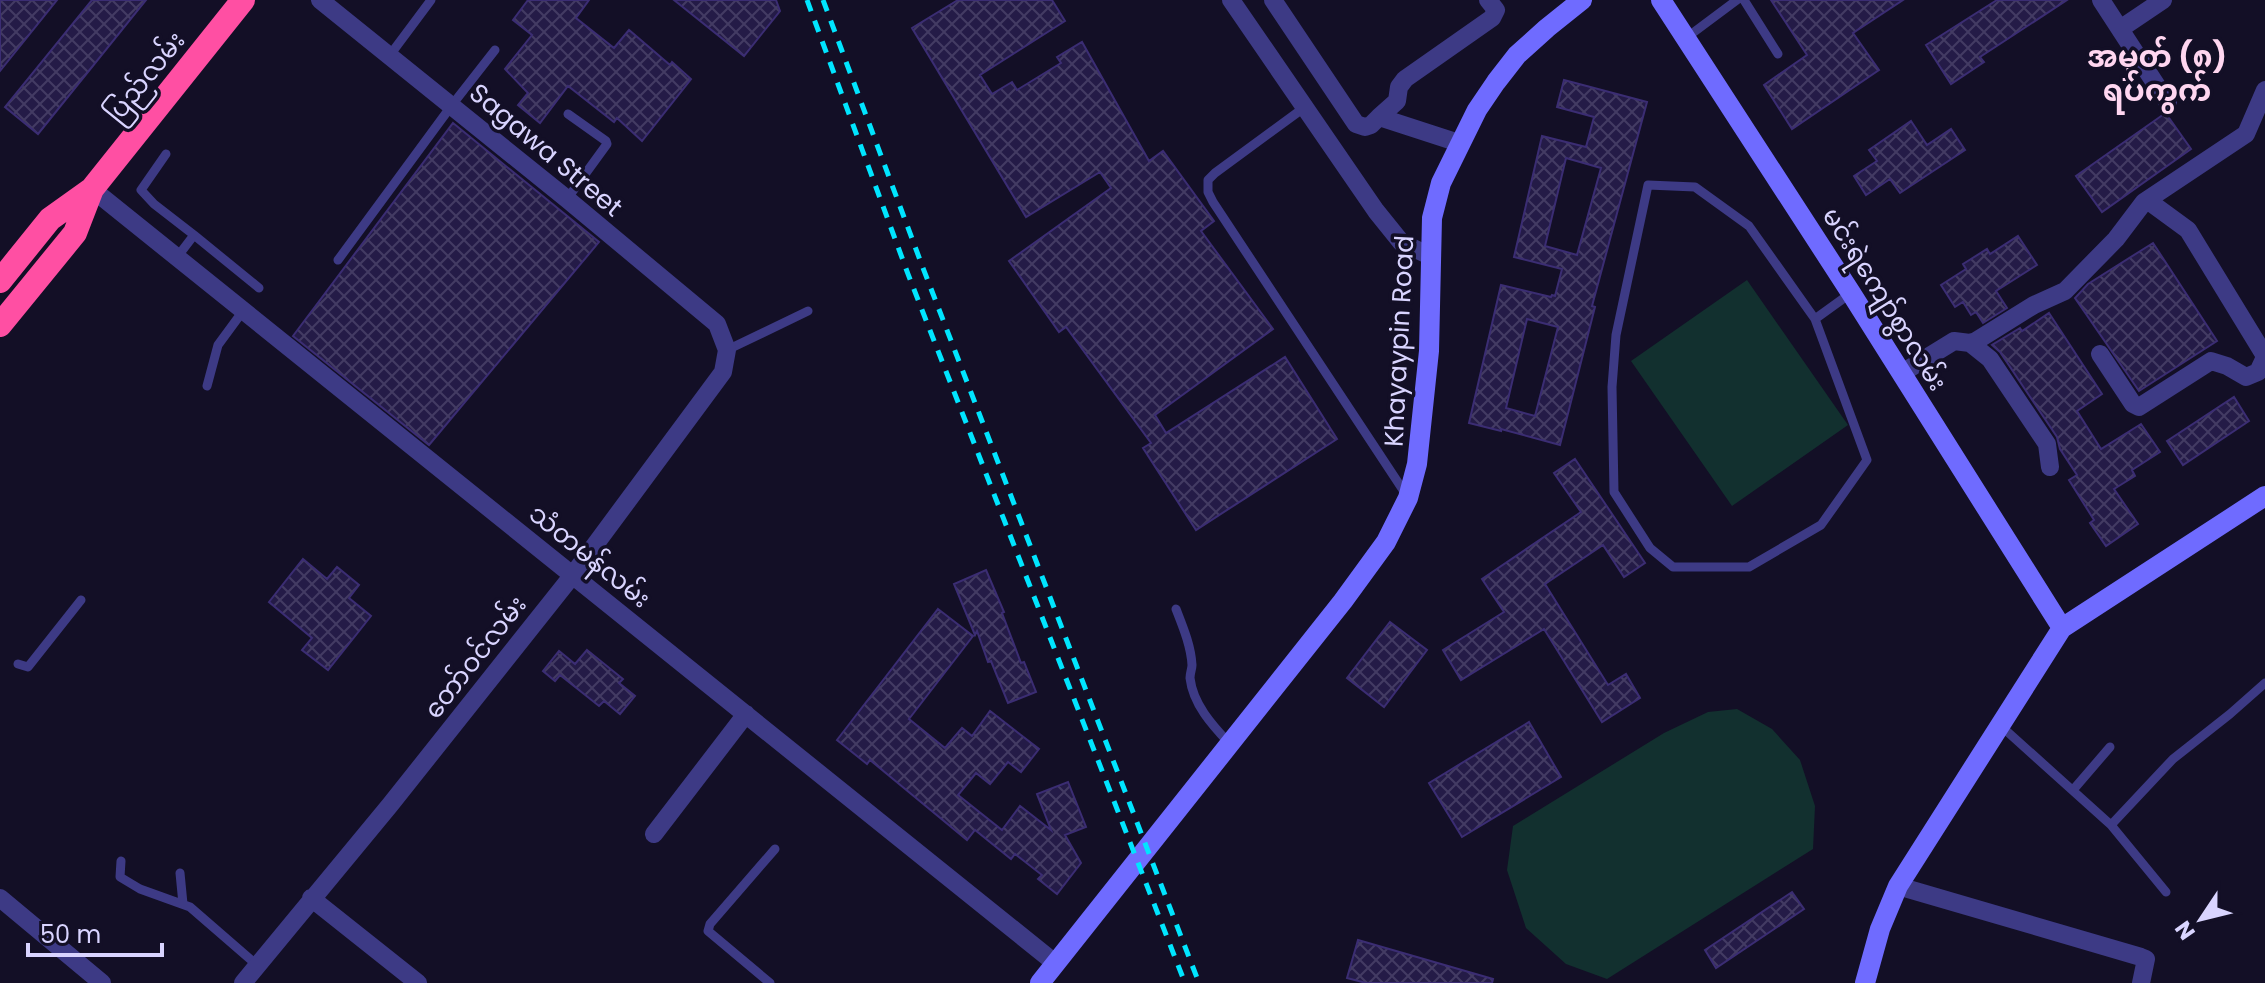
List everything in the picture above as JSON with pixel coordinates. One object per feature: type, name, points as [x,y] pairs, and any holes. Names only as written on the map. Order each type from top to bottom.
[{"type":"highway","name":"ပြည်လမ်း","points":[[0,281],[50,219],[92,189],[243,0]]},
{"type":"highway","name":"ပြည်လမ်း","points":[[0,325],[75,233],[92,189]]},
{"type":"main road","name":"Khayaypin Road","points":[[1040,983],[1343,601],[1386,542],[1408,498],[1417,464],[1429,351],[1432,218],[1441,183],[1477,110],[1517,55],[1582,0]]},
{"type":"main road","name":"မင်းရဲကျော်စွာလမ်း","points":[[1661,0],[1851,293],[2062,628]]},
{"type":"main road","points":[[1865,983],[1880,929],[1898,886],[2062,628],[2265,496]]},
{"type":"street","name":"Sagawa Street","points":[[320,0],[717,324],[727,350]]},
{"type":"street","points":[[1273,0],[1356,124],[1365,127],[1397,101],[1399,87],[1405,79],[1492,18],[1496,10],[1488,0]]},
{"type":"street","points":[[2101,0],[2168,103]]},
{"type":"street","points":[[2120,29],[2163,0]]},
{"type":"street","points":[[1233,1],[1376,211],[1401,242],[1430,256]]},
{"type":"street","points":[[1970,343],[2034,305],[2065,291],[2116,239],[2147,200],[2246,134],[2265,90]]},
{"type":"street","points":[[1379,117],[1459,143]]},
{"type":"street","name":"သံတမန်လမ်း","points":[[92,189],[1055,963]]},
{"type":"street","points":[[2100,354],[2133,404],[2139,407],[2211,361],[2246,377],[2258,372],[2265,357],[2188,230],[2147,200]]},
{"type":"street","points":[[1902,373],[1954,341],[1970,343],[1990,359],[2047,444],[2050,467]]},
{"type":"street","name":"တော်ဝင်လမ်း","points":[[243,983],[390,805],[572,576],[723,372],[727,350]]},
{"type":"street","points":[[654,834],[746,714]]},
{"type":"street","points":[[1898,886],[2141,957],[2146,959],[2141,983]]},
{"type":"street","points":[[0,898],[102,983]]},
{"type":"street","points":[[311,898],[418,983]]},
{"type":"lane","points":[[390,55],[431,0]]},
{"type":"lane","points":[[1686,38],[1737,0]]},
{"type":"lane","points":[[1744,0],[1778,54]]},
{"type":"lane","points":[[338,260],[495,50]]},
{"type":"lane","points":[[1305,107],[1215,173],[1208,180],[1208,192],[1408,498]]},
{"type":"lane","points":[[567,199],[607,144],[568,114]]},
{"type":"lane","points":[[166,154],[141,190],[154,204],[259,288]]},
{"type":"lane","points":[[1648,185],[1695,187],[1749,226],[1815,319],[1867,460],[1821,525],[1749,567],[1673,567],[1650,548],[1614,492],[1612,387],[1616,335],[1648,185]]},
{"type":"lane","points":[[178,256],[194,235]]},
{"type":"lane","points":[[1815,319],[1851,293]]},
{"type":"lane","points":[[207,386],[218,345],[244,310]]},
{"type":"lane","points":[[727,350],[808,311]]},
{"type":"lane","points":[[18,664],[28,667],[81,600]]},
{"type":"lane","points":[[1176,609],[1187,636],[1192,664],[1190,678],[1200,706],[1210,723],[1229,743]]},
{"type":"lane","points":[[2111,825],[2173,759],[2265,683]]},
{"type":"lane","points":[[2001,726],[2111,825],[2166,892]]},
{"type":"lane","points":[[2073,790],[2110,747]]},
{"type":"lane","points":[[770,983],[708,931],[710,924],[775,849]]},
{"type":"lane","points":[[121,861],[120,877],[140,889],[190,907],[257,965]]},
{"type":"lane","points":[[180,873],[183,904]]},
{"type":"green space","points":[[1747,280],[1848,425],[1732,506],[1631,361]]},
{"type":"green space","points":[[1737,709],[1772,729],[1800,760],[1815,806],[1813,849],[1607,979],[1566,964],[1526,928],[1507,870],[1513,826],[1664,733],[1708,712]]},
{"type":"building","points":[[0,0],[57,0],[0,71]]},
{"type":"building","points":[[92,0],[146,0],[38,134],[5,107]]},
{"type":"building","points":[[528,0],[589,0],[576,18],[614,48],[629,30],[691,79],[642,141],[617,118],[614,122],[568,86],[540,123],[518,105],[528,93],[505,69],[532,35],[513,20]]},
{"type":"building","points":[[674,0],[776,0],[780,11],[744,56]]},
{"type":"building","points":[[958,0],[1052,0],[1065,21],[980,75],[992,94],[1012,82],[1017,90],[1061,63],[1057,57],[1082,42],[1149,161],[1163,151],[1214,221],[1201,231],[1273,329],[1155,415],[1166,433],[1285,357],[1337,439],[1196,530],[1143,448],[1151,443],[1066,327],[1059,332],[1009,261],[1111,188],[1100,172],[1026,217],[912,28]]},
{"type":"building","points":[[1771,0],[1903,0],[1853,33],[1879,70],[1792,129],[1764,85],[1807,55]]},
{"type":"building","points":[[1997,0],[2067,0],[1980,57],[1984,62],[1951,84],[1926,45]]},
{"type":"building","points":[[1564,80],[1647,102],[1592,306],[1595,307],[1560,445],[1469,423],[1501,285],[1555,296],[1562,269],[1514,257],[1542,136],[1586,147],[1594,117],[1557,107]],"holes":[[[1566,158],[1601,168],[1577,255],[1545,246]],[[1527,319],[1558,327],[1535,416],[1506,408]]]},
{"type":"building","points":[[2164,114],[2191,149],[2102,212],[2076,176]]},
{"type":"building","points":[[1911,121],[1927,145],[1951,129],[1965,150],[1900,193],[1890,179],[1866,195],[1854,176],[1877,161],[1869,150]]},
{"type":"building","points":[[453,123],[599,242],[429,445],[293,336]]},
{"type":"building","points":[[2018,236],[2037,265],[1996,291],[2007,308],[1983,323],[1976,312],[1971,315],[1963,302],[1955,307],[1941,285],[1966,269],[1963,264],[1987,249],[1990,254]]},
{"type":"building","points":[[2153,243],[2217,341],[2139,391],[2075,298],[2088,284]]},
{"type":"building","points":[[2049,313],[2102,394],[2077,411],[2101,449],[2141,424],[2160,452],[2132,470],[2135,476],[2114,489],[2138,524],[2106,546],[2090,523],[2094,520],[2069,480],[2077,475],[2060,449],[2057,437],[2000,352],[1992,345],[2020,328],[2022,331]]},
{"type":"building","points":[[2234,397],[2249,421],[2183,465],[2167,441]]},
{"type":"building","points":[[1575,459],[1645,563],[1624,577],[1603,545],[1545,584],[1608,685],[1626,674],[1640,698],[1602,722],[1544,629],[1461,680],[1443,650],[1504,612],[1482,579],[1581,512],[1554,473]]},
{"type":"building","points":[[303,559],[327,579],[337,567],[359,585],[349,598],[371,616],[328,670],[302,650],[312,638],[269,602]]},
{"type":"building","points":[[986,570],[1021,663],[1024,662],[1036,692],[1008,703],[954,584]]},
{"type":"building","points":[[938,609],[973,636],[909,719],[945,748],[962,728],[972,736],[990,711],[1039,749],[1021,772],[1008,762],[990,784],[976,773],[958,795],[1002,830],[1020,806],[1051,830],[1037,794],[1068,782],[1086,827],[1065,835],[1081,863],[1057,894],[1038,879],[1042,875],[1015,854],[1011,859],[975,830],[967,840],[870,760],[867,764],[837,740]]},
{"type":"building","points":[[1390,622],[1427,650],[1384,707],[1347,678]]},
{"type":"building","points":[[587,650],[623,679],[619,683],[635,696],[620,714],[604,701],[599,706],[560,675],[555,681],[543,671],[559,651],[575,664]]},
{"type":"building","points":[[1529,722],[1561,777],[1462,837],[1429,783]]},
{"type":"building","points":[[1792,892],[1804,909],[1716,968],[1705,950]]},
{"type":"building","points":[[1358,940],[1493,979],[1492,983],[1366,983],[1347,978]]},
{"type":"railway","points":[[807,0],[908,274],[1185,983]]},
{"type":"railway","points":[[823,0],[1199,983]]},
{"type":"district","name":"အမှတ် (၈) ရပ်ကွက်","points":[[2157,73]]}]
